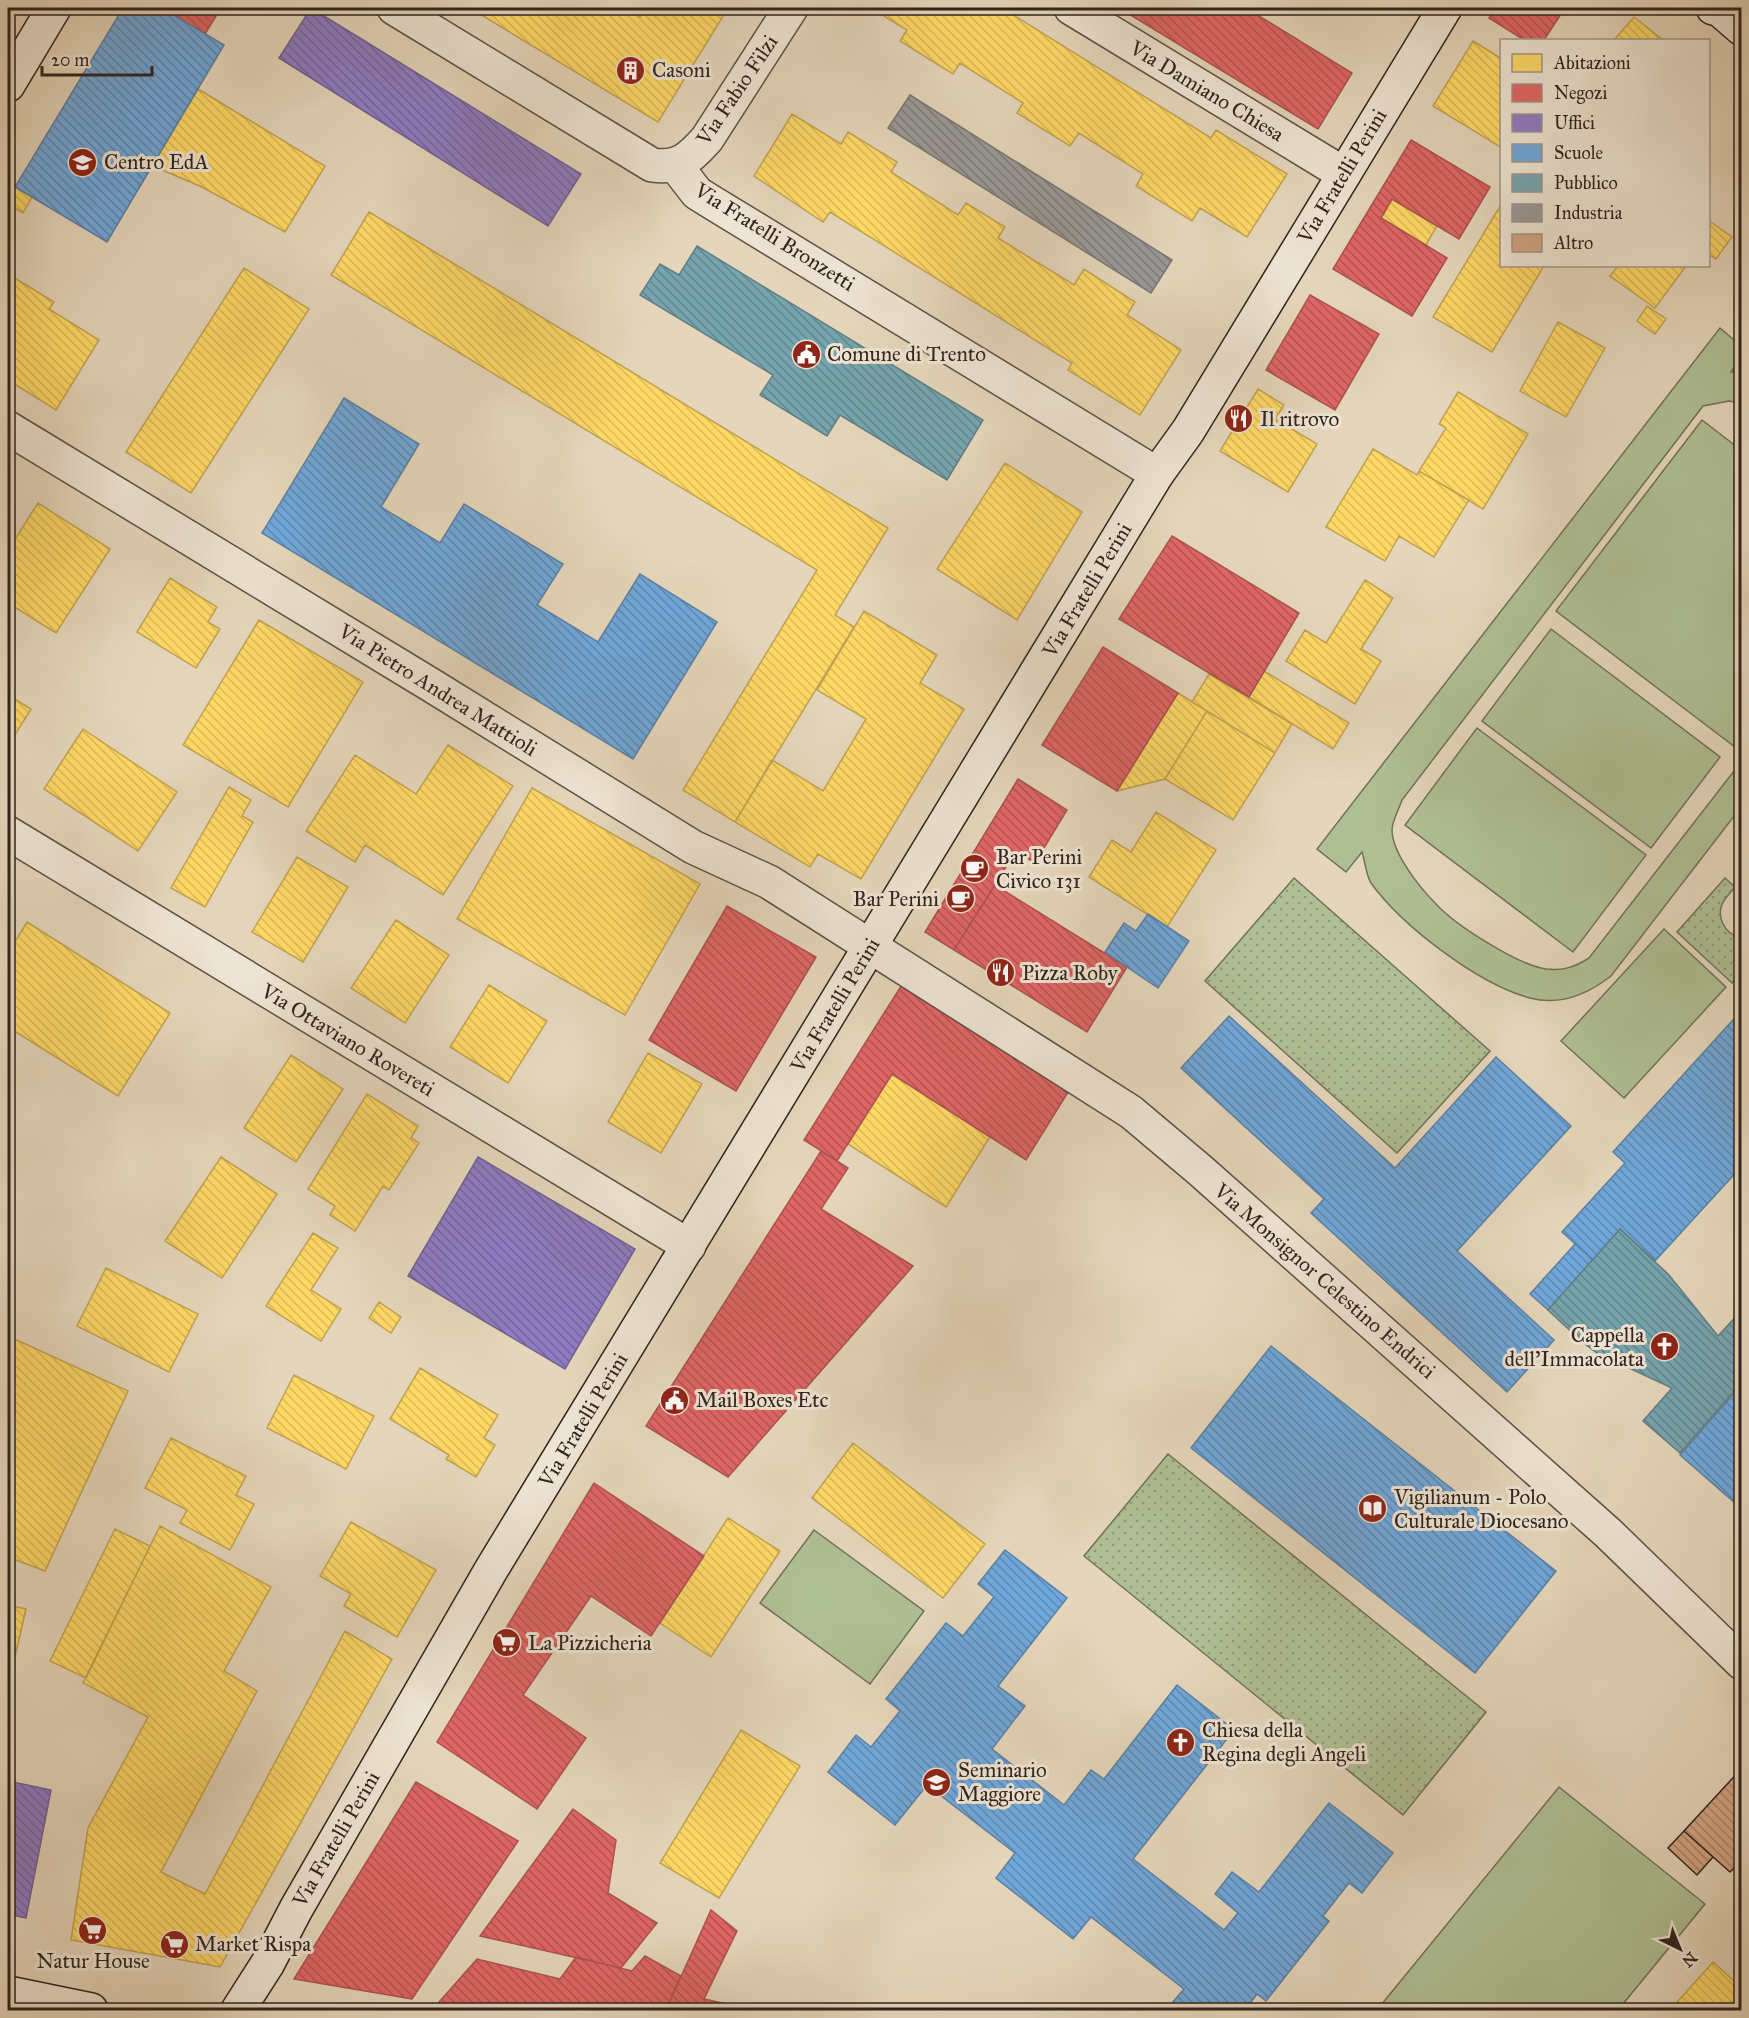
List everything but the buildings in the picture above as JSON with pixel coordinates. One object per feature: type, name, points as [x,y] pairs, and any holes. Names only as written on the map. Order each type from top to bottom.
[{"type":"street","points":[[8,85],[54,8]]},
{"type":"street","name":"Via Fratelli Bronzetti","points":[[394,8],[652,165],[676,166],[697,193],[1157,474]]},
{"type":"street","name":"Via Fabio Filzi","points":[[676,166],[695,152],[716,127],[791,8]]},
{"type":"street","name":"Via Damiano Chiesa","points":[[1071,8],[1344,174]]},
{"type":"street","name":"Via Fratelli Perini","points":[[238,2010],[268,1963],[296,1909],[491,1570],[1157,474],[1188,431],[1445,8]]},
{"type":"street","name":"Via Pietro Andrea Mattioli","points":[[8,428],[693,847],[769,882],[871,947]]},
{"type":"street","name":"Via Ottaviano Rovereti","points":[[8,833],[689,1246]]},
{"type":"street","name":"Via Monsignor Celestino Endrici","points":[[871,947],[1103,1093],[1161,1136],[1608,1533],[1742,1663]]},
{"type":"street","points":[[8,1993],[91,2010]]},
{"type":"green space","points":[[1720,328],[1741,346],[1741,358],[1731,372],[1741,373],[1741,403],[1729,401],[1703,406],[1402,800],[1393,823],[1393,839],[1408,870],[1445,913],[1488,943],[1520,960],[1546,969],[1563,969],[1589,958],[1741,762],[1741,807],[1611,976],[1573,997],[1552,1000],[1530,998],[1510,991],[1465,967],[1421,935],[1371,883],[1362,852],[1346,872],[1317,849]]},
{"type":"green space","points":[[1702,420],[1741,450],[1742,738],[1735,747],[1556,611]]},
{"type":"green space","points":[[1551,629],[1720,757],[1651,848],[1482,721]]},
{"type":"green space","points":[[1477,728],[1646,855],[1573,952],[1405,825]]},
{"type":"green space","points":[[1294,878],[1490,1051],[1397,1153],[1205,981]]},
{"type":"green space","points":[[1725,878],[1735,887],[1722,905],[1720,911],[1722,923],[1735,936],[1741,938],[1741,973],[1732,983],[1677,932]]},
{"type":"green space","points":[[1664,929],[1726,987],[1624,1098],[1561,1041]]},
{"type":"green space","points":[[1168,1454],[1486,1712],[1403,1815],[1084,1556]]},
{"type":"green space","points":[[814,1530],[924,1611],[870,1684],[760,1603]]},
{"type":"green space","points":[[1559,1787],[1705,1904],[1618,2010],[1377,2010]]},
{"type":"place","name":"Casoni","points":[[631,70]]},
{"type":"place","name":"Centro EdA","points":[[83,162]]},
{"type":"place","name":"Comune di Trento","points":[[806,354]]},
{"type":"place","name":"Il ritrovo","points":[[1239,419]]},
{"type":"place","name":"Bar Perini Civico 131","points":[[975,869]]},
{"type":"place","name":"Bar Perini","points":[[960,899]]},
{"type":"place","name":"Pizza Roby","points":[[1001,973]]},
{"type":"place","name":"Cappella dell'Immacolata","points":[[1665,1347]]},
{"type":"place","name":"Mail Boxes Etc","points":[[675,1400]]},
{"type":"place","name":"Vigilianum - Polo Culturale Diocesano","points":[[1373,1509]]},
{"type":"place","name":"La Pizzicheria","points":[[507,1643]]},
{"type":"place","name":"Chiesa della Regina degli Angeli","points":[[1181,1742]]},
{"type":"place","name":"Seminario Maggiore","points":[[937,1782]]},
{"type":"place","name":"Natur House","points":[[93,1930]]},
{"type":"place","name":"Market Rispa","points":[[174,1944]]}]
